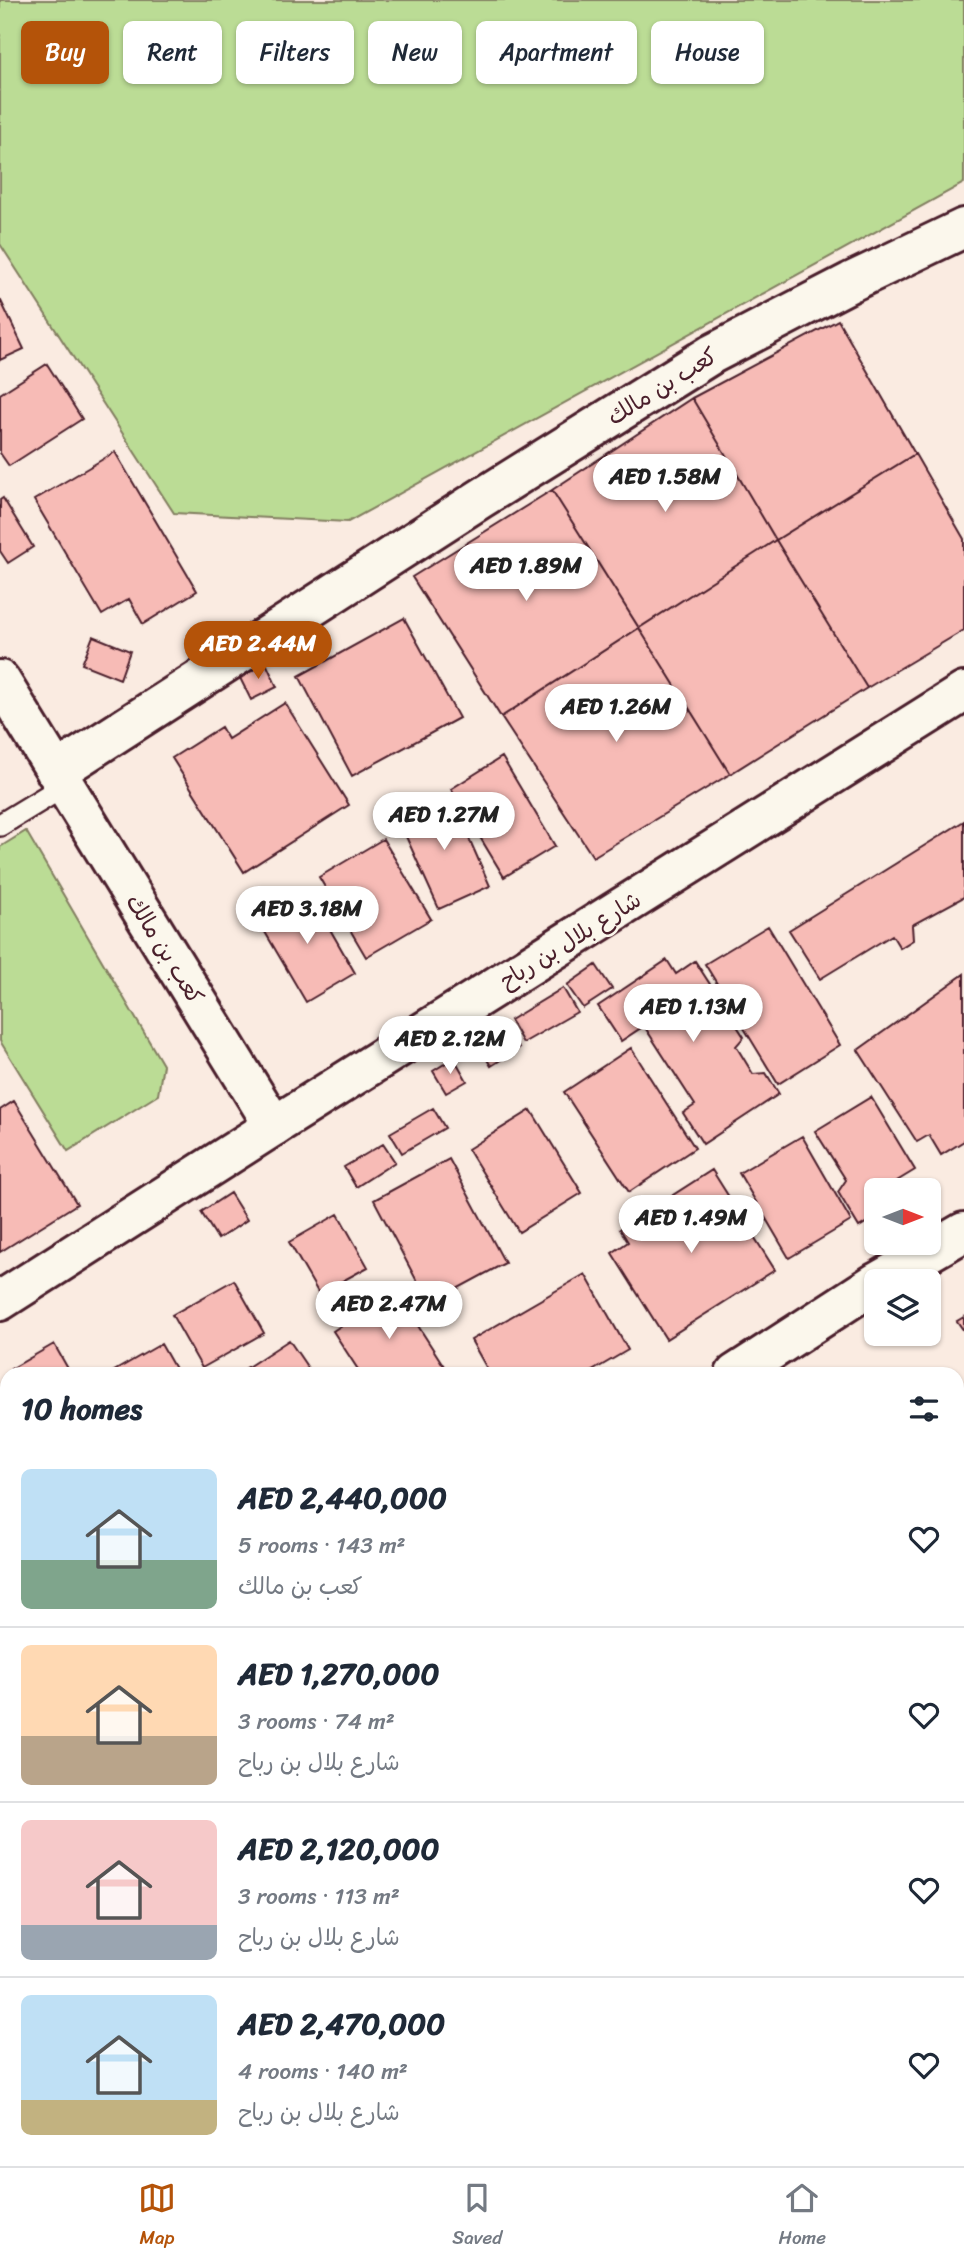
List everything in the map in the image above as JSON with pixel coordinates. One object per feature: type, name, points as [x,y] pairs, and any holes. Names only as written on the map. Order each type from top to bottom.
[{"type":"street","name":"كعب بن مالك","points":[[60,779],[480,499],[712,354],[851,282],[964,228]]},
{"type":"street","name":"كعب بن مالك","points":[[0,680],[274,1126]]},
{"type":"street","name":"شارع بلال بن رباح","points":[[0,1301],[964,692]]},
{"type":"street","points":[[900,1269],[964,1232]]},
{"type":"street","points":[[745,1367],[864,1291]]},
{"type":"lane","points":[[0,825],[60,779]]},
{"type":"green space","points":[[0,0],[964,0],[964,183],[348,522],[174,513],[0,244]]},
{"type":"green space","points":[[26,831],[163,1065],[158,1095],[68,1151],[0,1041],[0,847]]},
{"type":"building","points":[[0,299],[24,349],[0,360]]},
{"type":"building","points":[[838,320],[915,454],[776,540],[692,398]]},
{"type":"building","points":[[47,364],[82,419],[9,466],[0,453],[0,394]]},
{"type":"building","points":[[692,398],[776,540],[639,628],[552,490]]},
{"type":"building","points":[[115,452],[197,591],[143,624],[129,599],[102,615],[34,500]]},
{"type":"building","points":[[915,454],[964,539],[964,630],[867,688],[776,540]]},
{"type":"building","points":[[552,490],[639,628],[501,717],[412,577]]},
{"type":"building","points":[[3,498],[33,547],[8,563],[0,551],[0,500]]},
{"type":"building","points":[[776,540],[867,688],[730,774],[639,628]]},
{"type":"building","points":[[404,618],[459,718],[352,776],[299,676]]},
{"type":"building","points":[[639,628],[730,774],[593,857],[501,717]]},
{"type":"building","points":[[93,636],[130,651],[120,679],[82,664]]},
{"type":"building","points":[[266,663],[277,687],[251,700],[239,676]]},
{"type":"building","points":[[285,703],[349,805],[244,872],[172,758],[221,727],[228,739]]},
{"type":"building","points":[[502,757],[555,846],[504,877],[451,789]]},
{"type":"building","points":[[450,795],[490,886],[439,909],[398,819]]},
{"type":"building","points":[[964,821],[964,897],[912,925],[913,940],[900,948],[892,935],[820,979],[789,930]]},
{"type":"building","points":[[383,839],[431,919],[366,957],[319,877]]},
{"type":"building","points":[[308,891],[355,973],[306,1002],[258,920]]},
{"type":"building","points":[[768,926],[840,1045],[778,1084],[705,964]]},
{"type":"building","points":[[667,960],[676,974],[695,961],[744,1037],[736,1046],[753,1074],[766,1073],[779,1094],[703,1144],[683,1113],[695,1105],[644,1026],[621,1041],[598,1006]]},
{"type":"building","points":[[596,965],[612,989],[583,1008],[567,985]]},
{"type":"building","points":[[964,974],[964,1141],[941,1155],[929,1135],[917,1142],[858,1050]]},
{"type":"building","points":[[563,988],[577,1012],[523,1043],[510,1020]]},
{"type":"building","points":[[506,1026],[519,1048],[491,1066],[477,1043]]},
{"type":"building","points":[[631,1048],[695,1148],[629,1192],[564,1092]]},
{"type":"building","points":[[454,1058],[467,1081],[446,1093],[433,1071]]},
{"type":"building","points":[[871,1097],[915,1170],[902,1178],[864,1178],[864,1224],[859,1227],[838,1192],[846,1180],[815,1131]]},
{"type":"building","points":[[14,1101],[77,1204],[0,1252],[0,1110]]},
{"type":"building","points":[[433,1108],[445,1128],[402,1153],[390,1133]]},
{"type":"building","points":[[531,1110],[582,1193],[519,1232],[468,1149]]},
{"type":"building","points":[[802,1136],[851,1221],[789,1258],[739,1173]]},
{"type":"building","points":[[383,1144],[395,1162],[356,1187],[344,1167]]},
{"type":"building","points":[[449,1159],[505,1263],[429,1304],[374,1200]]},
{"type":"building","points":[[712,1170],[775,1270],[666,1339],[612,1253],[628,1242],[620,1229]]},
{"type":"building","points":[[230,1193],[247,1220],[218,1239],[201,1212]]},
{"type":"building","points":[[338,1214],[368,1267],[319,1294],[289,1242]]},
{"type":"building","points":[[585,1274],[628,1350],[599,1367],[486,1367],[471,1340]]},
{"type":"building","points":[[234,1280],[264,1333],[201,1367],[172,1315]]},
{"type":"building","points":[[395,1290],[444,1367],[356,1367],[333,1331]]},
{"type":"building","points":[[964,1317],[964,1331],[957,1321]]},
{"type":"building","points":[[289,1340],[307,1367],[248,1367]]},
{"type":"building","points":[[54,1344],[67,1367],[14,1367]]},
{"type":"building","points":[[161,1344],[174,1367],[121,1367]]}]
